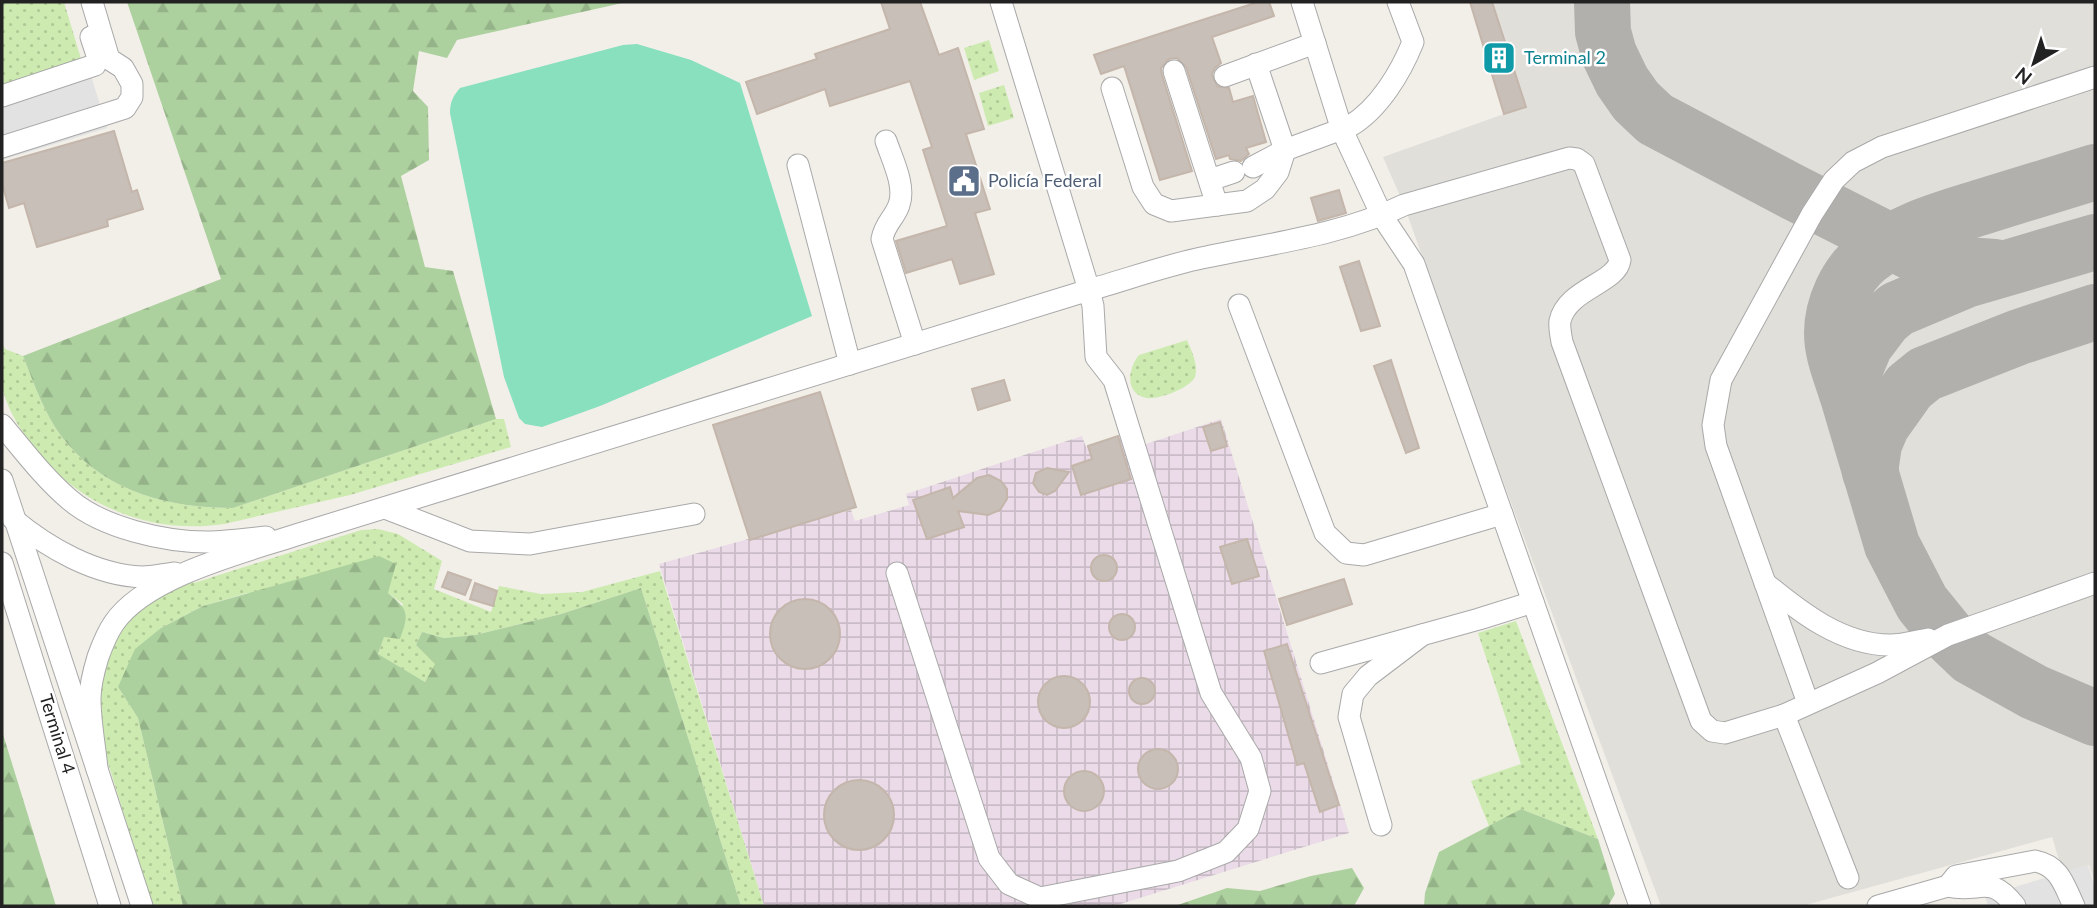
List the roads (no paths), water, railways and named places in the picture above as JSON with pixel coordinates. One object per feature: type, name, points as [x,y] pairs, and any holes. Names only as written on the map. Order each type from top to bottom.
[{"type":"street","points":[[2,96],[97,62],[80,2]]},
{"type":"street","points":[[2,147],[125,108],[132,97],[132,84],[123,68],[112,62],[108,55],[92,2]]},
{"type":"street","points":[[897,573],[989,858],[1009,884],[1040,898],[1178,871],[1226,852],[1248,829],[1260,791],[1251,758],[1211,693],[1114,380],[1096,357],[1091,298],[1001,2]]},
{"type":"street","points":[[1302,2],[1342,130],[1382,216],[1414,264],[1640,906]]},
{"type":"street","points":[[1210,180],[1243,170],[1359,121],[1406,60],[1413,42],[1398,2]]},
{"type":"street","points":[[1225,76],[1315,43]]},
{"type":"street","points":[[1112,88],[1143,187],[1154,204],[1171,211],[1247,201],[1265,189],[1278,172],[1285,150],[1256,64]]},
{"type":"street","points":[[1174,71],[1217,205]]},
{"type":"street","points":[[1808,703],[1716,446],[1713,425],[1721,380],[1812,214],[1834,180],[1853,162],[1882,147],[2095,77]]},
{"type":"street","points":[[886,141],[901,189],[901,203],[884,229],[882,239],[915,344]]},
{"type":"street","points":[[97,769],[90,698],[93,673],[102,648],[115,622],[132,605],[188,572],[296,535],[915,344],[1091,298],[1193,260],[1320,233],[1382,216],[1404,205],[1569,158],[1584,164],[1620,260],[1616,271],[1580,293],[1565,309],[1559,323],[1567,356],[1701,722],[1712,731],[1725,733],[1784,715],[1877,673],[1948,635],[2095,583]]},
{"type":"street","points":[[798,164],[850,364]]},
{"type":"street","points":[[1239,305],[1325,533],[1346,553],[1364,555],[1502,514]]},
{"type":"street","points":[[2,425],[44,477],[72,502],[105,522],[159,537],[206,542],[296,535]]},
{"type":"street","points":[[2,480],[8,514],[97,769]]},
{"type":"street","points":[[385,508],[470,541],[530,544],[694,513]]},
{"type":"street","points":[[8,514],[53,547],[106,571],[143,577],[188,572]]},
{"type":"street","name":"Terminal 4","points":[[2,563],[110,906]]},
{"type":"street","points":[[1763,580],[1798,610],[1863,642],[1891,645],[1948,635]]},
{"type":"street","points":[[1321,663],[1533,602]]},
{"type":"street","points":[[1381,825],[1349,717],[1353,694],[1368,676],[1422,635]]},
{"type":"street","points":[[1784,715],[1848,878]]},
{"type":"street","name":"Terminal 4","points":[[97,769],[142,906]]},
{"type":"street","points":[[1948,886],[1956,876],[2035,861],[2046,863],[2058,872],[2074,906]]},
{"type":"street","points":[[1878,906],[1948,886],[1960,889],[1989,885],[2007,895],[2015,906]]},
{"type":"place","name":"Terminal 2","points":[[1499,58]]},
{"type":"place","name":"Policía Federal","points":[[964,181]]}]
